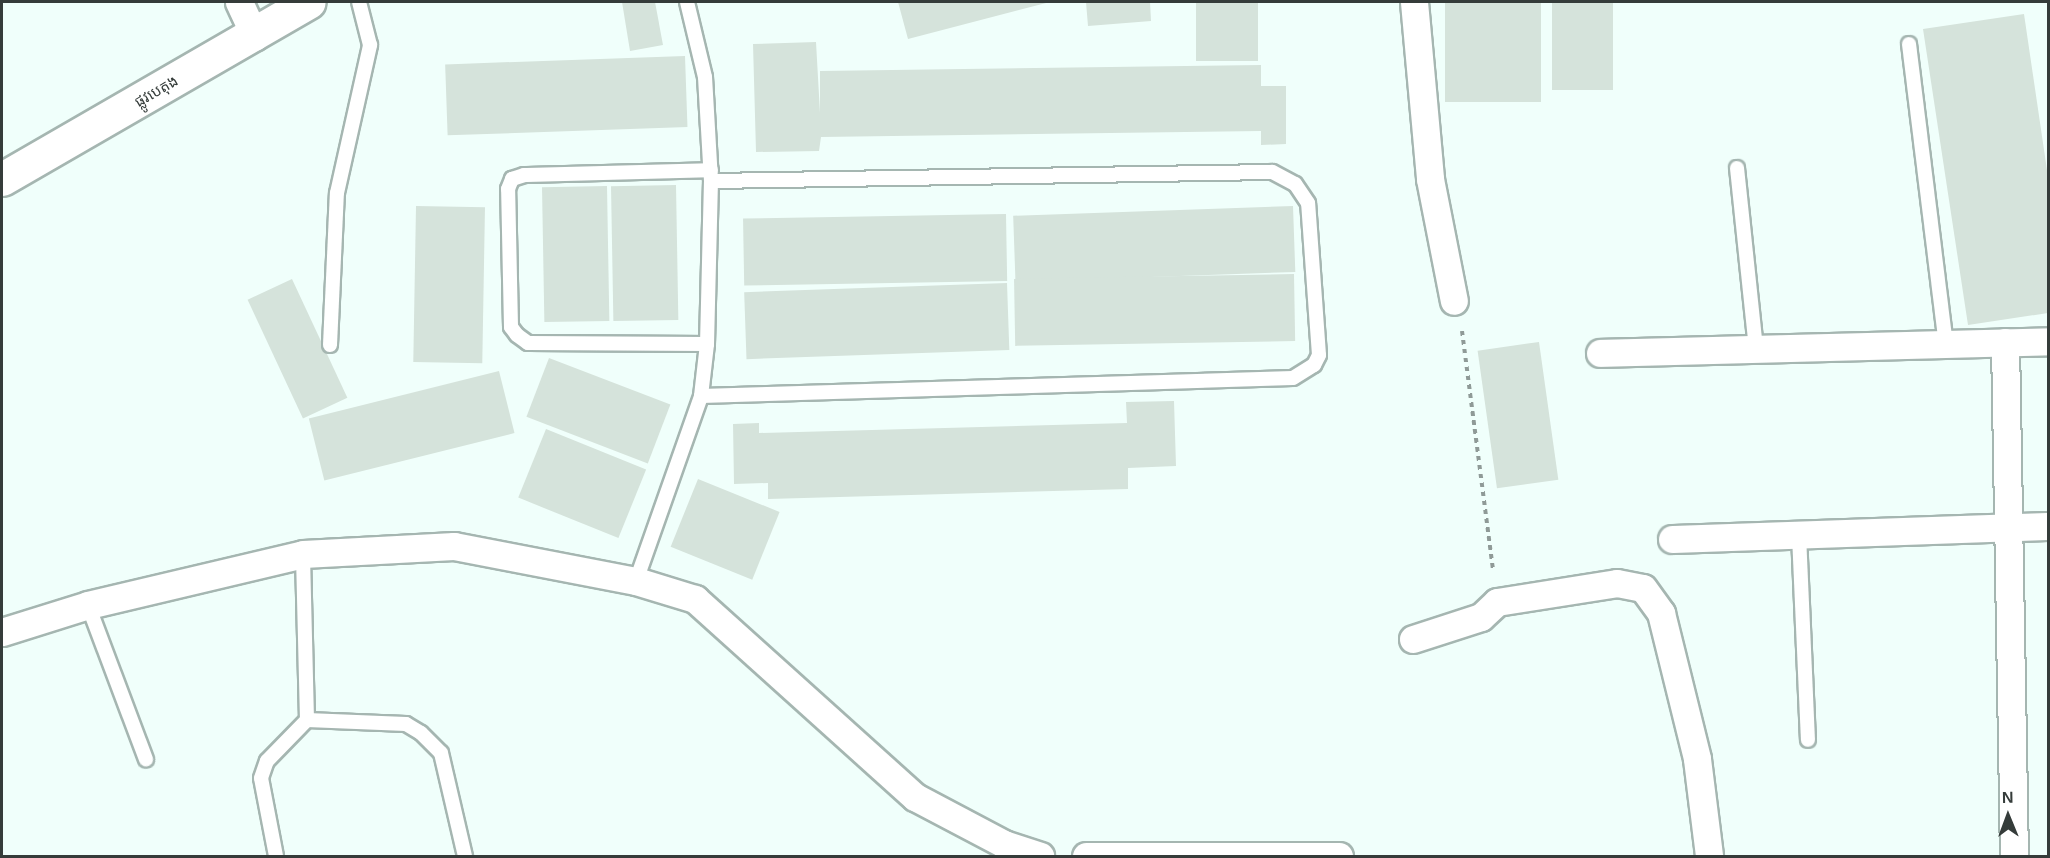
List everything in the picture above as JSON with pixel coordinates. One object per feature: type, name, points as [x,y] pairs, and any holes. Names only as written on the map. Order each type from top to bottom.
[{"type":"street","points":[[239,2],[255,36]]},
{"type":"street","name":"ផ្លូវបេតុង","points":[[2,179],[255,36],[309,2]]},
{"type":"street","points":[[1414,2],[1430,179],[1454,301]]},
{"type":"street","points":[[1600,353],[2049,341]]},
{"type":"street","points":[[2005,342],[2014,856]]},
{"type":"street","points":[[1672,538],[2049,525]]},
{"type":"street","points":[[2,632],[87,605],[303,554],[454,546],[636,581],[695,599],[915,797],[1004,844],[1040,856]]},
{"type":"street","points":[[1413,639],[1481,617],[1497,602],[1617,583],[1643,588],[1661,613],[1697,759],[1709,856]]},
{"type":"street","points":[[1086,856],[1339,856]]},
{"type":"lane","points":[[330,345],[337,193],[370,45],[359,2]]},
{"type":"lane","points":[[636,581],[701,396],[707,344],[711,176],[705,77],[687,2]]},
{"type":"lane","points":[[1909,44],[1946,344]]},
{"type":"lane","points":[[1737,168],[1756,349]]},
{"type":"lane","points":[[701,396],[1293,378],[1314,365],[1319,337],[1308,203],[1295,184],[1272,172],[524,175],[512,179],[508,189],[511,327],[517,335],[528,343],[707,344]]},
{"type":"lane","points":[[1799,535],[1808,740]]},
{"type":"lane","points":[[276,856],[261,778],[267,761],[307,720],[303,554]]},
{"type":"lane","points":[[87,605],[146,759]]},
{"type":"lane","points":[[307,720],[406,724],[422,733],[441,753],[465,856]]},
{"type":"path","points":[[1454,301],[1497,602]]},
{"type":"building","points":[[622,2],[655,2],[663,45],[630,51]]},
{"type":"building","points":[[898,2],[1050,2],[908,39]]},
{"type":"building","points":[[1086,2],[1150,2],[1151,21],[1088,26]]},
{"type":"building","points":[[1196,2],[1258,2],[1258,61],[1196,61]]},
{"type":"building","points":[[1445,2],[1541,2],[1541,102],[1445,102]]},
{"type":"building","points":[[1552,2],[1613,2],[1613,90],[1552,90]]},
{"type":"building","points":[[2024,14],[2048,177],[2048,313],[1968,325],[1923,29]]},
{"type":"building","points":[[816,42],[820,113],[820,71],[1261,65],[1261,86],[1286,86],[1286,144],[1261,145],[1261,131],[821,137],[819,151],[756,152],[753,44]]},
{"type":"building","points":[[685,56],[687,127],[448,135],[445,64]]},
{"type":"building","points":[[676,185],[678,320],[613,321],[611,186]]},
{"type":"building","points":[[607,186],[609,321],[544,322],[542,187]]},
{"type":"building","points":[[416,206],[485,207],[482,363],[413,362]]},
{"type":"building","points":[[1293,206],[1295,272],[1015,282],[1013,216]]},
{"type":"building","points":[[1006,214],[1007,281],[744,286],[743,219]]},
{"type":"building","points":[[1294,274],[1295,341],[1015,346],[1014,279]]},
{"type":"building","points":[[292,279],[347,398],[303,418],[248,300]]},
{"type":"building","points":[[1007,283],[1009,350],[746,359],[744,292]]},
{"type":"building","points":[[1539,342],[1558,480],[1497,488],[1478,351]]},
{"type":"building","points":[[549,358],[670,405],[648,463],[526,417]]},
{"type":"building","points":[[499,371],[514,433],[324,481],[309,418]]},
{"type":"building","points":[[1174,401],[1176,466],[1128,468],[1128,489],[768,499],[768,483],[734,484],[733,424],[759,423],[759,433],[1127,423],[1126,402]]},
{"type":"building","points":[[546,429],[646,469],[618,538],[518,498]]},
{"type":"building","points":[[698,479],[780,512],[752,580],[671,547]]}]
